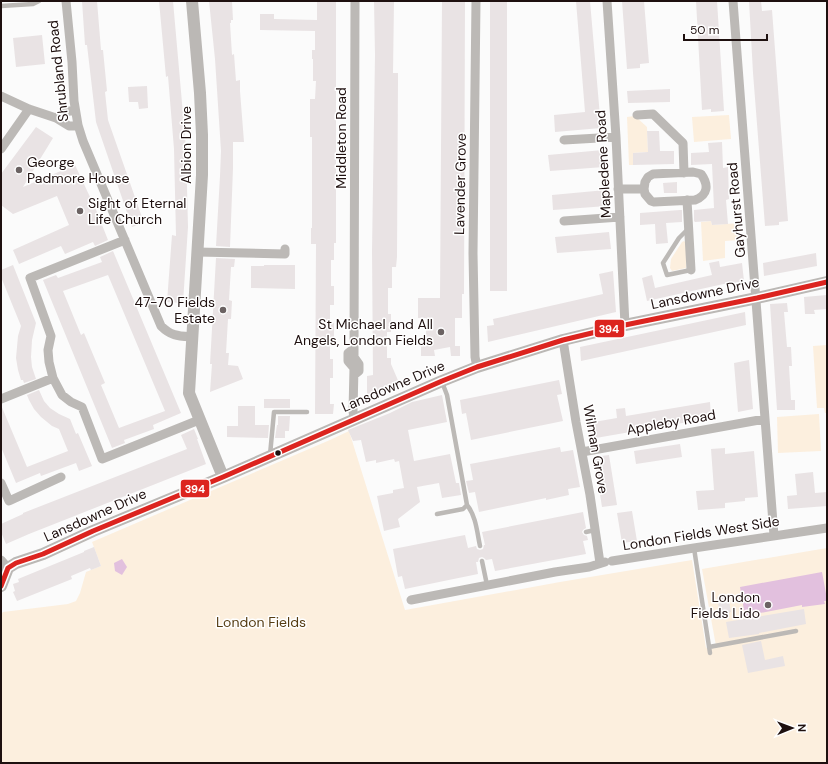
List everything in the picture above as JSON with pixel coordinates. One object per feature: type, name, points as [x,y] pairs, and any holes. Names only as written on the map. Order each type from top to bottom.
[{"type":"street","name":"Shrubland Road","points":[[66,1],[75,110],[83,141],[161,326],[168,332],[175,335],[192,337]]},
{"type":"street","name":"Albion Drive","points":[[192,1],[202,135],[202,175],[192,337]]},
{"type":"street","name":"Middleton Road","points":[[354,419],[354,371],[348,361],[348,354],[354,352],[355,1]]},
{"type":"street","name":"Lavender Grove","points":[[476,1],[473,253],[475,357],[477,367]]},
{"type":"street","name":"Mapledene Road","points":[[607,1],[616,137],[625,325]]},
{"type":"street","name":"Gayhurst Road","points":[[733,1],[757,298],[774,536]]},
{"type":"street","points":[[1,96],[29,109],[56,118],[69,126],[78,125]]},
{"type":"street","points":[[1,149],[29,109]]},
{"type":"street","points":[[56,118],[65,112],[75,110]]},
{"type":"street","points":[[637,115],[653,114],[683,143],[684,173]]},
{"type":"street","points":[[564,140],[616,137]]},
{"type":"street","points":[[694,172],[701,174],[705,180],[705,191],[700,198],[695,200],[654,202],[645,194],[644,189],[648,177],[653,174],[684,173],[694,172]]},
{"type":"street","points":[[618,189],[644,189]]},
{"type":"street","points":[[687,200],[691,270]]},
{"type":"street","points":[[564,221],[620,217]]},
{"type":"street","points":[[125,240],[30,278],[52,336],[48,350],[53,378],[62,395],[71,402],[82,407],[102,459],[199,420]]},
{"type":"street","points":[[198,252],[285,254],[285,249]]},
{"type":"street","name":"Lansdowne Drive","points":[[1,586],[5,564],[16,563],[43,554],[93,531],[223,477],[270,455],[477,367],[563,340],[625,325],[827,282]]},
{"type":"street","points":[[192,337],[189,393],[223,477]]},
{"type":"street","name":"Wilman Grove","points":[[563,340],[582,452],[591,531],[606,562]]},
{"type":"street","points":[[1,399],[53,378]]},
{"type":"street","name":"Appleby Road","points":[[582,452],[765,419]]},
{"type":"street","points":[[1,483],[9,501],[61,477]]},
{"type":"street","name":"London Fields West Side","points":[[411,600],[606,562],[827,528]]},
{"type":"lane","points":[[1,6],[33,4],[39,1]]},
{"type":"lane","points":[[689,228],[679,238],[664,263],[667,275],[691,270]]},
{"type":"lane","points":[[442,381],[447,395],[467,505],[471,509],[474,517],[480,546]]},
{"type":"lane","points":[[270,455],[274,412],[307,412]]},
{"type":"lane","points":[[437,514],[463,509],[467,505]]},
{"type":"lane","points":[[694,548],[710,653]]},
{"type":"lane","points":[[482,561],[487,585]]},
{"type":"lane","points":[[709,647],[796,631]]},
{"type":"green space","points":[[729,115],[731,139],[694,142],[692,117]]},
{"type":"green space","points":[[635,116],[647,127],[648,152],[633,153],[633,165],[629,165],[627,117]]},
{"type":"green space","points":[[711,221],[712,225],[740,223],[739,240],[725,241],[725,258],[703,261],[701,222]]},
{"type":"green space","points":[[684,241],[686,243],[686,268],[672,271],[670,268],[671,259]]},
{"type":"green space","points":[[827,345],[827,413],[825,413],[824,408],[817,408],[813,346]]},
{"type":"green space","points":[[819,414],[821,451],[778,453],[777,417]]},
{"type":"green space","name":"London Fields","points":[[349,431],[405,610],[692,560],[706,648],[716,646],[702,569],[827,548],[827,763],[1,763],[1,614],[3,612],[68,604],[76,601],[86,572],[101,566],[92,542]]},
{"type":"shaded area","points":[[122,559],[127,567],[122,575],[115,571],[114,563]]},
{"type":"shaded area","points":[[822,572],[827,599],[827,601],[824,601],[825,604],[802,607],[802,605],[745,616],[740,587]]},
{"type":"building","points":[[82,1],[97,1],[101,50],[103,50],[107,91],[105,92],[108,120],[144,223],[132,227],[96,122],[87,45],[85,45]]},
{"type":"building","points":[[159,1],[173,1],[186,148],[188,227],[183,303],[167,302],[172,235],[176,236],[174,149],[168,76],[166,77]]},
{"type":"building","points":[[209,1],[232,1],[233,20],[231,20],[230,23],[232,55],[234,54],[236,81],[240,80],[244,142],[233,142],[230,247],[216,246],[221,151],[215,59]]},
{"type":"building","points":[[336,1],[336,243],[334,243],[334,260],[331,260],[331,286],[334,286],[334,305],[330,305],[330,323],[334,323],[334,341],[330,341],[330,359],[333,359],[333,378],[330,378],[330,404],[334,404],[333,414],[315,414],[316,244],[311,244],[312,137],[310,137],[310,99],[315,99],[316,81],[313,81],[312,50],[315,50],[315,31],[260,30],[260,14],[274,14],[274,19],[317,20],[317,2]]},
{"type":"building","points":[[374,1],[394,1],[393,73],[398,73],[397,257],[396,267],[392,267],[392,288],[388,288],[388,314],[391,314],[391,332],[387,332],[387,358],[391,358],[391,364],[400,385],[367,398],[367,376],[373,375],[372,251],[375,55]]},
{"type":"building","points":[[442,1],[465,1],[464,294],[462,294],[462,318],[455,318],[455,346],[460,346],[460,356],[451,356],[450,347],[434,350],[435,356],[421,356],[421,346],[426,346],[426,318],[418,318],[418,298],[440,298]]},
{"type":"building","points":[[490,1],[507,1],[507,291],[490,291]]},
{"type":"building","points":[[576,1],[590,1],[601,128],[555,132],[554,115],[585,112]]},
{"type":"building","points":[[622,1],[644,1],[649,63],[640,64],[640,68],[627,69]]},
{"type":"building","points":[[696,1],[717,1],[724,111],[711,112],[711,109],[702,110]]},
{"type":"building","points":[[749,1],[761,1],[762,11],[772,10],[788,221],[779,222],[779,225],[765,226]]},
{"type":"building","points":[[42,35],[45,64],[16,67],[13,38]]},
{"type":"building","points":[[147,86],[148,108],[139,109],[138,102],[129,102],[128,87]]},
{"type":"building","points":[[670,89],[670,102],[628,103],[627,91]]},
{"type":"building","points":[[36,127],[53,138],[23,187],[75,165],[91,197],[108,240],[95,246],[93,242],[65,254],[61,246],[19,264],[13,250],[69,225],[57,196],[13,214],[1,205],[1,174]]},
{"type":"building","points":[[647,131],[659,131],[660,151],[674,151],[674,164],[633,165],[633,153],[648,152]]},
{"type":"building","points":[[722,142],[723,168],[728,167],[729,199],[726,200],[728,224],[712,225],[711,221],[695,222],[694,210],[714,208],[712,164],[691,165],[691,153],[709,152],[708,143]]},
{"type":"building","points":[[603,150],[604,167],[550,171],[548,155]]},
{"type":"building","points":[[677,182],[677,193],[664,193],[663,183]]},
{"type":"building","points":[[606,190],[607,206],[553,210],[552,195]]},
{"type":"building","points":[[682,210],[682,222],[666,223],[668,243],[656,244],[655,224],[640,225],[640,213]]},
{"type":"building","points":[[609,232],[611,249],[557,253],[555,237]]},
{"type":"building","points":[[113,251],[181,413],[153,425],[154,429],[124,440],[125,443],[112,448],[43,280],[56,275],[58,278],[102,262],[100,257]],"holes":[[[108,275],[165,411],[119,428],[101,385],[105,383],[84,333],[81,335],[63,291]]]},
{"type":"building","points":[[816,253],[817,266],[764,276],[763,263]]},
{"type":"building","name":"47-70 Fields Estate","points":[[216,258],[235,259],[234,267],[231,267],[229,300],[232,301],[231,319],[228,319],[226,353],[229,353],[228,365],[238,366],[243,379],[210,392],[212,364],[210,364]]},
{"type":"building","points":[[719,261],[720,267],[742,263],[744,281],[728,283],[647,301],[642,278],[652,275],[655,288],[712,275],[709,263]]},
{"type":"building","points":[[13,265],[36,323],[32,340],[31,357],[32,367],[36,379],[24,383],[23,380],[21,380],[16,358],[18,336],[21,326],[1,277],[1,270]]},
{"type":"building","points":[[295,265],[295,289],[251,288],[251,266]]},
{"type":"building","points":[[613,271],[616,312],[488,342],[487,326],[494,325],[493,319],[603,294],[599,274]]},
{"type":"building","points":[[827,295],[827,309],[814,310],[815,314],[805,314],[804,297]]},
{"type":"building","points":[[787,303],[788,312],[784,312],[787,347],[791,347],[792,366],[789,366],[791,400],[795,400],[795,410],[777,410],[770,304]]},
{"type":"building","points":[[745,312],[746,325],[581,361],[580,347]]},
{"type":"building","points":[[749,360],[753,409],[738,412],[734,363]]},
{"type":"building","points":[[559,380],[562,394],[557,395],[563,421],[471,440],[466,413],[462,414],[460,400]]},
{"type":"building","points":[[39,390],[44,401],[50,408],[70,419],[76,434],[78,433],[92,466],[79,471],[76,463],[41,476],[40,473],[16,483],[1,447],[1,405],[27,467],[68,451],[59,429],[52,426],[41,417],[29,400],[27,395]]},
{"type":"building","points":[[442,395],[447,422],[408,430],[414,461],[450,454],[456,483],[459,483],[461,495],[442,498],[439,483],[417,487],[420,502],[398,519],[400,527],[384,531],[377,496],[393,493],[393,490],[404,488],[399,461],[395,462],[394,459],[376,463],[376,460],[366,462],[361,440],[353,441],[348,430],[390,413],[412,402]]},
{"type":"building","points":[[264,399],[290,399],[290,408],[264,408]]},
{"type":"building","points":[[710,402],[711,418],[590,439],[588,423],[617,418],[616,409],[625,408],[626,416]]},
{"type":"building","points":[[238,406],[255,406],[255,425],[269,425],[268,438],[227,437],[227,426],[238,426]]},
{"type":"building","points":[[278,416],[290,416],[289,431],[285,431],[285,438],[275,438],[278,425]]},
{"type":"building","points":[[194,429],[206,464],[6,544],[1,532],[1,524],[23,513],[187,449],[181,435]]},
{"type":"building","points":[[680,444],[682,457],[636,464],[634,451]]},
{"type":"building","points":[[560,447],[561,452],[573,450],[580,487],[568,489],[569,495],[546,500],[546,498],[479,512],[475,492],[469,493],[466,481],[473,480],[470,464]]},
{"type":"building","points":[[725,448],[725,454],[754,451],[758,497],[745,498],[745,501],[725,503],[725,508],[698,510],[696,491],[714,490],[711,449]]},
{"type":"building","points":[[609,455],[617,505],[602,507],[594,457]]},
{"type":"building","points":[[813,472],[815,493],[827,492],[827,506],[788,509],[787,496],[797,495],[795,474]]},
{"type":"building","points":[[632,511],[637,541],[622,543],[617,513]]},
{"type":"building","points":[[583,512],[586,528],[582,532],[587,536],[588,540],[583,541],[586,554],[495,571],[492,559],[486,560],[482,557],[479,558],[478,562],[476,562],[478,574],[405,589],[402,576],[398,577],[393,549],[465,535],[468,548],[476,546],[477,549],[480,550],[483,549],[485,545],[482,532]]},
{"type":"building","points":[[94,547],[101,566],[91,570],[90,568],[71,576],[72,579],[17,601],[13,592],[15,591],[13,584],[19,582],[18,579]]},
{"type":"building","points":[[728,595],[731,612],[720,614],[717,597]]},
{"type":"building","points":[[804,609],[806,624],[759,634],[729,638],[726,622]]},
{"type":"building","points":[[761,641],[765,660],[783,656],[785,666],[748,673],[742,645]]},
{"type":"transit line","name":"394","points":[[1,586],[8,568],[16,563],[43,554],[93,531],[223,477],[477,367],[563,340],[625,325],[827,282]]},
{"type":"place","name":"George Padmore House","points":[[19,170]]},
{"type":"place","name":"Sight of Eternal Life Church","points":[[80,211]]},
{"type":"place","name":"47-70 Fields Estate","points":[[223,310]]},
{"type":"place","name":"St Michael and All Angels, London Fields","points":[[441,332]]},
{"type":"place","name":"London Fields Lido","points":[[768,605]]}]
